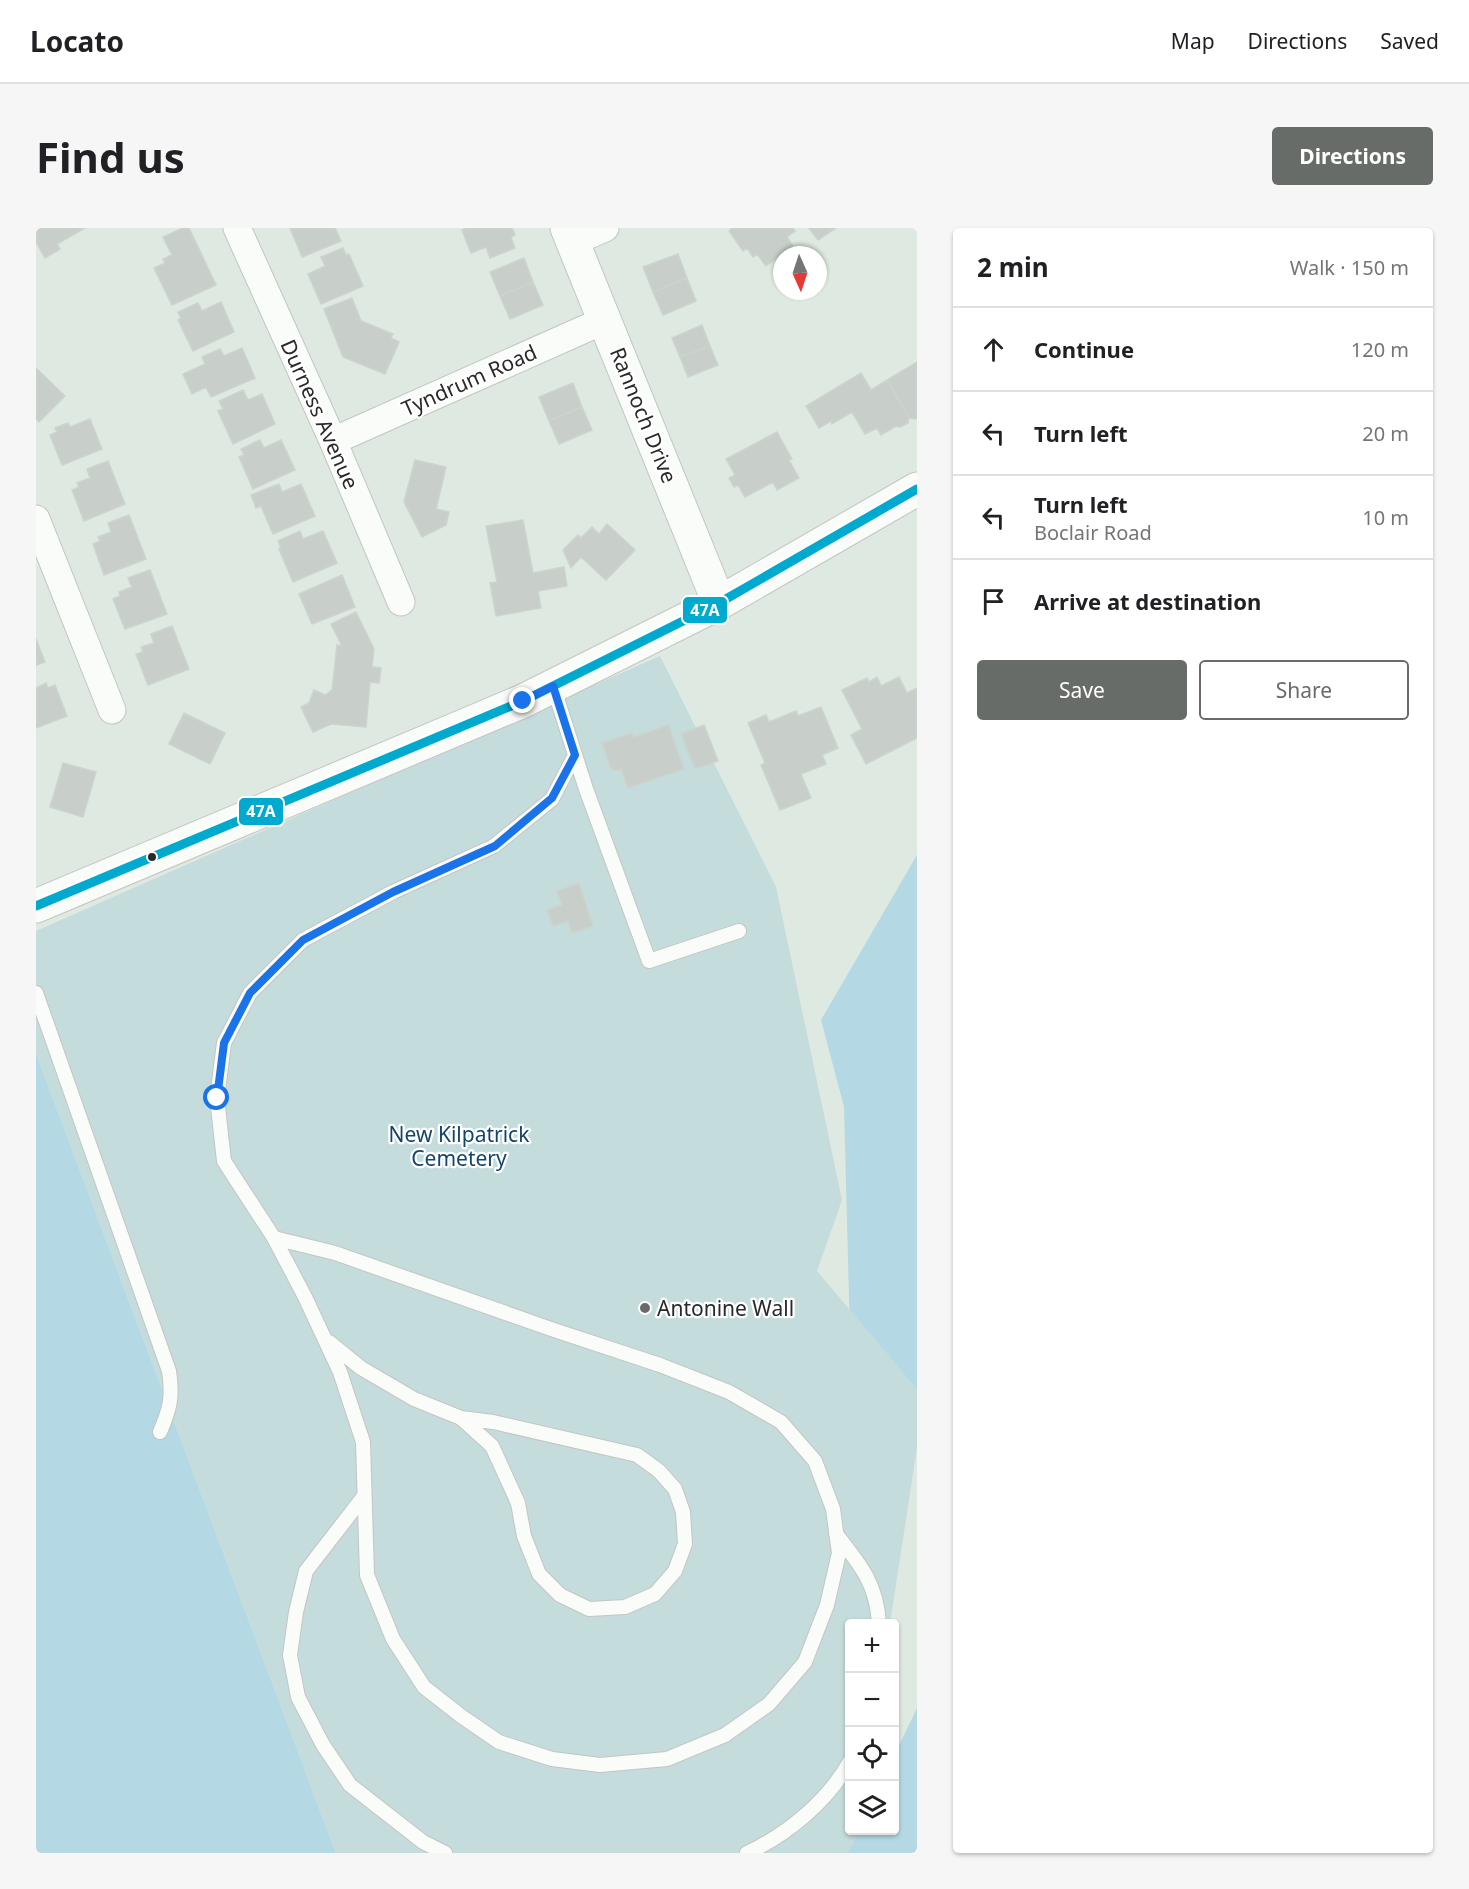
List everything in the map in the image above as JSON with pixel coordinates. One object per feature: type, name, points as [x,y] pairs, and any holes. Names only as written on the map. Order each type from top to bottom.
[{"type":"main road","name":"Rannoch Drive","points":[[570,235],[719,603]]},
{"type":"main road","points":[[36,906],[523,701],[719,603],[917,489]]},
{"type":"street","name":"Durness Avenue","points":[[237,228],[333,441],[400,602]]},
{"type":"street","points":[[570,235],[605,228]]},
{"type":"street","name":"Tyndrum Road","points":[[333,441],[605,320]]},
{"type":"street","points":[[36,519],[112,710]]},
{"type":"lane","points":[[553,686],[575,755],[649,961],[739,931]]},
{"type":"lane","points":[[274,1238],[335,1253],[660,1365],[729,1392],[781,1422],[815,1461],[833,1509],[839,1553],[827,1605],[805,1662],[769,1704],[725,1735],[667,1759],[600,1765],[552,1760],[499,1742],[460,1716],[424,1687],[393,1639],[367,1575],[363,1442],[340,1372],[274,1238],[224,1161],[217,1098],[224,1043],[250,993],[303,940],[393,892],[495,846],[552,798],[575,755]]},
{"type":"lane","points":[[36,993],[169,1371],[172,1392],[168,1414],[160,1432]]},
{"type":"lane","points":[[325,1339],[362,1368],[414,1399],[462,1418],[493,1422],[637,1455],[659,1471],[675,1489],[683,1512],[685,1544],[675,1571],[655,1594],[625,1607],[589,1609],[560,1595],[539,1574],[524,1536],[518,1503],[492,1446],[462,1418]]},
{"type":"lane","points":[[364,1496],[306,1571],[296,1612],[290,1654],[298,1697],[323,1745],[350,1785],[423,1842],[445,1853]]},
{"type":"lane","points":[[836,1534],[862,1565],[878,1603],[879,1619]]},
{"type":"lane","points":[[747,1853],[771,1842],[817,1805],[845,1766]]},
{"type":"shaded area","points":[[917,855],[917,1401],[850,1336],[844,1107],[821,1020]]},
{"type":"shaded area","points":[[36,1053],[336,1853],[36,1853]]},
{"type":"shaded area","points":[[917,1708],[917,1853],[847,1853],[855,1835],[899,1835],[899,1746]]},
{"type":"green space","name":"New Kilpatrick Cemetery","points":[[660,656],[776,887],[842,1200],[817,1271],[917,1389],[917,1448],[891,1619],[845,1619],[845,1835],[858,1835],[848,1853],[336,1853],[36,1053],[36,931]]},
{"type":"building","points":[[36,228],[85,228],[57,244],[60,249],[45,258],[36,242]]},
{"type":"building","points":[[183,228],[189,228],[216,285],[172,305],[154,268],[165,263],[163,259],[172,255],[163,237]]},
{"type":"building","points":[[290,228],[335,228],[341,241],[302,257]]},
{"type":"building","points":[[466,228],[512,228],[515,235],[511,237],[515,248],[490,258],[486,247],[471,253],[462,230]]},
{"type":"building","points":[[732,228],[793,228],[795,231],[787,237],[793,246],[773,246],[773,261],[766,266],[757,254],[753,257],[747,248],[743,251],[729,231]]},
{"type":"building","points":[[809,228],[836,228],[818,240]]},
{"type":"building","points":[[343,248],[346,255],[349,254],[363,286],[321,304],[308,274],[325,266],[321,257]]},
{"type":"building","points":[[678,254],[687,278],[653,292],[643,267]]},
{"type":"building","points":[[524,258],[533,282],[500,296],[490,272]]},
{"type":"building","points":[[687,278],[696,301],[663,315],[653,292]]},
{"type":"building","points":[[533,282],[543,305],[510,319],[500,296]]},
{"type":"building","points":[[352,298],[361,321],[393,334],[391,338],[399,342],[385,374],[343,357],[324,309]]},
{"type":"building","points":[[221,302],[234,332],[193,351],[178,320],[181,318],[178,312],[198,303],[202,311]]},
{"type":"building","points":[[702,325],[710,346],[680,357],[672,338]]},
{"type":"building","points":[[710,346],[718,365],[688,377],[680,357]]},
{"type":"building","points":[[242,348],[255,378],[211,397],[206,387],[192,394],[183,374],[205,364],[202,357],[220,349],[224,356]]},
{"type":"building","points":[[917,362],[917,418],[915,419],[909,418],[887,380]]},
{"type":"building","points":[[36,368],[65,396],[39,422],[36,419]]},
{"type":"building","points":[[861,373],[871,390],[887,380],[909,418],[908,423],[900,427],[896,426],[881,435],[877,428],[865,434],[852,412],[832,424],[831,421],[819,428],[806,406]]},
{"type":"building","points":[[573,383],[582,407],[549,421],[539,397]]},
{"type":"building","points":[[243,390],[248,400],[262,394],[275,424],[233,444],[218,411],[223,409],[219,401]]},
{"type":"building","points":[[582,407],[592,430],[559,444],[549,421]]},
{"type":"building","points":[[90,419],[102,449],[62,465],[50,435],[57,432],[55,428],[68,423],[70,427]]},
{"type":"building","points":[[777,432],[792,459],[789,460],[799,478],[777,490],[773,482],[745,497],[738,485],[734,487],[729,478],[735,475],[726,459]]},
{"type":"building","points":[[260,440],[264,448],[281,440],[295,470],[253,489],[239,457],[244,455],[241,449]]},
{"type":"building","points":[[415,460],[446,467],[436,509],[449,512],[446,525],[422,537],[404,502]]},
{"type":"building","points":[[108,461],[125,504],[84,521],[72,490],[79,487],[77,483],[90,478],[87,469]]},
{"type":"building","points":[[279,484],[282,492],[301,484],[315,516],[273,534],[261,506],[256,508],[251,495]]},
{"type":"building","points":[[129,515],[146,559],[104,575],[93,544],[100,541],[98,537],[111,532],[108,523]]},
{"type":"building","points":[[523,520],[533,573],[564,567],[567,586],[538,591],[541,608],[496,616],[490,583],[497,582],[486,526]]},
{"type":"building","points":[[607,524],[635,550],[606,580],[581,557],[571,568],[563,550],[578,535],[581,538],[592,527],[599,534]]},
{"type":"building","points":[[300,531],[303,539],[323,531],[337,563],[293,582],[279,549],[281,548],[278,541]]},
{"type":"building","points":[[150,570],[167,614],[125,629],[113,599],[120,596],[119,592],[132,587],[128,578]]},
{"type":"building","points":[[342,575],[355,607],[312,624],[299,594]]},
{"type":"building","points":[[356,612],[374,649],[372,667],[381,668],[379,683],[370,682],[366,727],[331,724],[313,732],[301,707],[309,703],[314,690],[325,695],[332,690],[337,645],[342,646],[331,624]]},
{"type":"building","points":[[172,626],[189,669],[148,685],[136,654],[143,652],[141,647],[154,643],[151,634]]},
{"type":"building","points":[[36,639],[45,662],[36,665]]},
{"type":"building","points":[[877,677],[881,686],[899,677],[907,693],[917,688],[917,738],[866,764],[851,735],[862,729],[842,690],[867,678],[869,682]]},
{"type":"building","points":[[46,683],[48,688],[55,685],[67,716],[36,728],[36,688]]},
{"type":"building","points":[[821,707],[838,748],[822,755],[826,764],[801,774],[811,798],[780,810],[761,765],[765,763],[748,723],[766,715],[769,722],[796,711],[798,716]]},
{"type":"building","points":[[184,713],[225,733],[210,764],[169,744]]},
{"type":"building","points":[[669,725],[684,769],[628,788],[621,769],[617,771],[611,769],[602,743],[632,733],[633,737]]},
{"type":"building","points":[[704,725],[718,761],[695,769],[681,734]]},
{"type":"building","points":[[63,763],[96,772],[83,817],[50,807]]},
{"type":"building","points":[[579,883],[593,926],[572,933],[568,921],[553,926],[547,910],[562,905],[557,891]]},
{"type":"transit line","name":"47A","points":[[36,906],[523,701],[719,603],[917,489]]},
{"type":"place","name":"Antonine Wall","points":[[645,1308]]},
{"type":"route","points":[[217,1098],[224,1043],[250,993],[303,940],[393,892],[495,846],[552,798],[575,755],[553,686],[523,701]]}]
